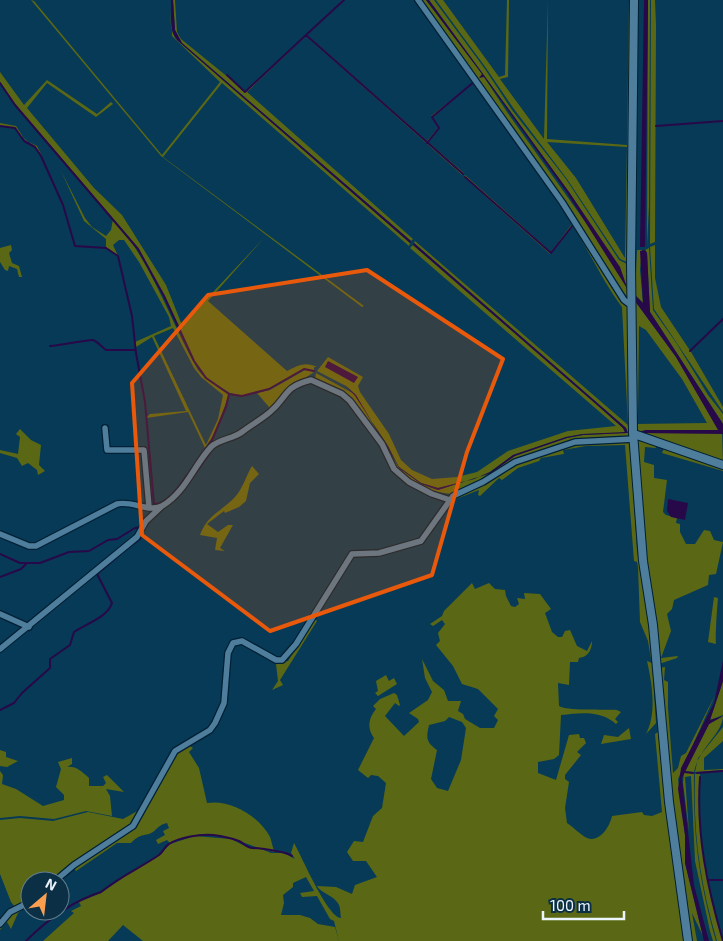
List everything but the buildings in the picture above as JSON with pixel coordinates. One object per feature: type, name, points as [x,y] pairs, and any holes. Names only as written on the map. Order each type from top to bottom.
[{"type":"main road","points":[[634,0],[632,290],[634,433],[643,561],[653,625],[667,784],[688,941]]},
{"type":"main road","points":[[634,433],[723,465]]},
{"type":"street","points":[[418,0],[562,202],[624,300],[632,303]]},
{"type":"street","points":[[0,649],[137,537],[146,521],[190,478],[213,445],[240,433],[271,412],[284,394],[297,384],[311,380],[342,394],[350,401],[382,444],[394,469],[404,478],[432,494],[450,500]]},
{"type":"street","points":[[105,428],[106,450],[144,450],[149,507]]},
{"type":"street","points":[[67,871],[132,826],[174,751],[210,730],[224,703],[228,653],[233,643],[242,641],[276,660],[282,660],[296,644],[352,554],[379,553],[421,541],[450,500],[462,490],[483,482],[515,462],[575,442],[634,433]]},
{"type":"street","points":[[0,534],[29,546],[36,546],[117,504],[131,502],[149,507],[162,506]]},
{"type":"street","points":[[0,614],[28,627]]},
{"type":"street","points":[[0,924],[10,912],[20,907]]},
{"type":"highlighted area","points":[[367,270],[503,359],[467,452],[432,575],[270,631],[142,535],[132,383],[208,295]]},
{"type":"green space","points":[[31,0],[34,1],[162,155],[220,82],[172,36],[172,29],[178,41],[410,243],[409,246],[222,83],[163,157],[364,306],[362,307],[161,156]]},
{"type":"green space","points":[[173,0],[175,0],[177,32],[181,39],[245,91],[345,0],[307,35],[427,141],[438,128],[431,116],[475,81],[433,117],[439,128],[428,142],[464,173],[462,175],[306,36],[247,92],[413,239],[411,241],[182,43],[175,30]]},
{"type":"green space","points":[[419,0],[426,0],[482,74],[621,272],[569,192],[429,0],[434,0],[485,69],[512,110],[566,179],[619,260],[629,265],[629,296],[625,297],[523,142]]},
{"type":"green space","points":[[436,0],[443,0],[499,77],[505,75],[507,0],[509,0],[508,77],[500,79],[544,139],[548,0],[547,139],[627,145],[629,0],[632,0],[629,263],[620,259],[567,179],[514,109]],"holes":[[[547,142],[627,147],[625,258],[576,178]]]},
{"type":"green space","points":[[648,0],[650,0],[649,206],[647,246]]},
{"type":"green space","points":[[651,0],[655,0],[656,25],[655,242],[650,244]]},
{"type":"green space","points":[[0,72],[24,105],[47,80],[97,114],[111,102],[113,104],[96,117],[47,83],[27,108],[94,188],[122,215],[166,285],[182,325],[264,238],[208,301],[287,371],[305,364],[317,367],[314,367],[314,371],[304,369],[269,389],[242,396],[230,393],[206,378],[194,361],[164,296],[138,248],[15,104],[0,82]]},
{"type":"green space","points":[[0,123],[16,126],[24,138],[15,128],[0,126]]},
{"type":"green space","points":[[29,142],[37,146],[42,156],[35,147]]},
{"type":"green space","points":[[526,153],[628,305],[629,437],[557,446],[451,494],[431,491],[415,484],[395,468],[349,396],[315,379],[316,373],[356,395],[346,386],[317,371],[328,357],[363,377],[358,386],[360,392],[389,434],[401,460],[412,470],[432,479],[457,477],[477,472],[508,451],[568,431],[616,426],[410,248],[413,245],[623,428],[625,433],[583,434],[566,437],[513,455],[490,472],[479,477],[491,473],[514,456],[567,438],[583,435],[627,433],[626,428],[414,243],[415,241],[628,425],[622,307],[609,289],[573,226],[550,254],[464,177],[465,175],[551,252],[572,224]],"holes":[[[364,410],[388,446],[399,467],[421,483],[438,488],[466,481],[438,490],[421,484],[399,468]]]},
{"type":"green space","points":[[61,171],[85,218],[92,227],[106,236],[111,230],[113,219],[127,236],[150,273],[198,370],[205,378],[229,394],[215,433],[205,448],[188,412],[146,418],[150,414],[186,411],[152,337],[136,347],[135,342],[171,326],[169,317],[139,262],[124,240],[119,240],[113,245],[118,256],[106,247],[106,239],[84,221]],"holes":[[[173,328],[194,368],[201,377],[223,395],[218,419],[206,445],[154,336]]]},
{"type":"green space","points":[[11,245],[12,250],[9,253],[12,263],[19,266],[22,277],[19,277],[17,269],[9,266],[8,271],[5,270],[0,262],[0,248]]},
{"type":"green space","points":[[655,245],[655,278],[661,307],[691,352],[723,407],[723,412],[654,309],[650,247]]},
{"type":"green space","points":[[649,248],[653,310],[677,344],[708,395],[723,414],[723,424],[650,312],[647,253],[645,250]]},
{"type":"green space","points":[[637,250],[642,250],[640,270],[643,303],[635,295]]},
{"type":"green space","points":[[635,301],[676,357],[719,430],[646,430],[637,432],[722,433],[723,463],[636,434],[635,424],[707,423],[682,379],[646,330],[639,326],[638,413],[635,416]]},
{"type":"green space","points":[[305,370],[314,372],[283,393],[267,412],[269,407],[257,393],[270,390]]},
{"type":"green space","points":[[20,429],[31,440],[41,445],[39,465],[45,471],[38,475],[37,470],[28,463],[22,466],[17,458],[0,453],[0,450],[18,454],[20,437],[16,434]]},
{"type":"green space","points":[[640,440],[655,445],[656,448],[645,447],[644,462],[654,465],[654,478],[667,480],[663,512],[666,515],[677,518],[676,523],[680,524],[680,532],[686,544],[695,544],[704,530],[710,531],[714,540],[723,542],[716,574],[709,575],[708,585],[674,600],[672,609],[667,614],[671,631],[661,658],[678,656],[659,664],[645,567],[637,442]]},
{"type":"green space","points":[[630,441],[637,550],[649,623],[651,660],[648,641],[640,622],[638,567],[637,562],[634,561],[625,445],[586,446],[563,450],[564,454],[541,458],[539,461],[518,468],[502,480],[499,478],[480,496],[478,495],[479,490],[456,499],[455,497],[486,484],[520,462],[571,445]]},
{"type":"green space","points":[[664,448],[723,467],[723,471],[662,453]]},
{"type":"green space","points":[[252,466],[259,474],[250,483],[246,501],[239,507],[225,513],[224,511],[207,524],[218,532],[228,525],[233,525],[220,548],[225,551],[215,550],[217,538],[200,535],[203,528],[211,518],[238,493]]},
{"type":"green space","points":[[472,583],[475,589],[489,583],[495,589],[505,590],[511,606],[515,607],[519,604],[517,598],[525,599],[524,593],[540,594],[551,609],[545,613],[552,632],[558,637],[562,637],[565,631],[570,630],[577,646],[587,651],[592,641],[587,655],[579,658],[578,662],[570,662],[569,685],[558,683],[559,706],[569,709],[617,710],[621,712],[615,719],[618,722],[616,724],[597,714],[561,715],[559,755],[554,759],[538,762],[538,773],[556,780],[569,735],[579,734],[580,738],[584,738],[586,743],[577,752],[581,755],[565,775],[565,779],[569,782],[565,808],[567,823],[585,837],[592,839],[604,833],[612,816],[642,812],[644,815],[652,816],[662,812],[655,734],[658,732],[671,847],[686,941],[339,941],[143,941],[123,925],[108,941],[43,941],[65,921],[70,921],[70,917],[74,913],[71,911],[81,906],[79,902],[101,893],[140,866],[160,855],[170,844],[195,836],[231,839],[249,848],[259,848],[271,853],[284,853],[295,859],[291,853],[294,843],[316,886],[329,908],[341,918],[340,908],[335,900],[317,886],[336,887],[352,894],[355,885],[377,877],[366,861],[353,861],[347,852],[354,841],[363,842],[373,816],[382,808],[386,783],[378,776],[371,775],[368,778],[358,770],[374,738],[369,727],[371,716],[376,709],[373,706],[380,699],[394,693],[397,695],[400,705],[395,703],[385,716],[404,736],[419,722],[418,719],[409,713],[428,700],[432,692],[425,678],[422,659],[433,681],[444,690],[448,701],[461,701],[458,711],[463,714],[465,719],[480,728],[494,728],[498,720],[494,716],[498,709],[478,689],[462,684],[453,666],[436,645],[440,641],[438,633],[445,624],[442,620],[433,626],[430,624],[442,616],[444,611]],"holes":[[[449,717],[462,722],[466,728],[461,760],[448,791],[437,788],[431,779],[437,750],[428,739],[429,725],[445,721]],[[306,877],[314,891],[300,893],[302,897],[317,896],[330,919],[334,921],[339,941],[335,927],[318,924],[310,918],[300,915],[281,915],[284,903],[283,895],[293,887],[293,883]]]},
{"type":"green space","points":[[714,597],[718,598],[716,644],[708,642]]},
{"type":"green space","points":[[315,619],[317,621],[280,680],[283,685],[272,690],[278,681],[276,664],[288,661]]},
{"type":"green space","points":[[647,661],[652,663],[656,723],[646,734],[652,707],[652,688]]},
{"type":"green space","points":[[665,667],[664,680],[668,682],[673,773],[678,768],[681,756],[686,753],[715,695],[678,779],[685,835],[685,863],[703,936],[692,913],[697,941],[691,941],[679,862],[659,668]]},
{"type":"green space","points":[[386,675],[389,681],[394,678],[397,684],[378,696],[375,693],[378,691],[376,681]]},
{"type":"green space","points":[[723,681],[723,715],[710,720]]},
{"type":"green space","points":[[723,716],[719,729],[700,756],[694,772],[685,771],[709,724]]},
{"type":"green space","points":[[723,727],[723,741],[704,758],[704,770],[723,770],[695,772],[698,758]]},
{"type":"green space","points":[[629,728],[631,739],[601,744],[604,735],[618,737]]},
{"type":"green space","points":[[187,744],[193,748],[189,752],[199,768],[207,803],[216,802],[234,806],[251,816],[265,829],[275,852],[226,837],[206,834],[170,843],[167,840],[158,844],[156,840],[165,835],[163,831],[169,828],[167,823],[161,825],[153,832],[138,837],[131,843],[117,843],[76,871],[74,868],[136,824],[175,754]]},
{"type":"green space","points":[[0,750],[6,752],[6,757],[18,761],[7,767],[0,766]]},
{"type":"green space","points":[[72,758],[72,764],[67,767],[76,768],[86,775],[89,778],[89,786],[103,786],[106,783],[103,777],[107,775],[124,792],[106,789],[110,796],[112,816],[86,811],[54,819],[20,816],[0,818],[0,771],[3,775],[2,784],[16,789],[43,806],[64,800],[64,795],[56,787],[61,769],[58,762]]},
{"type":"green space","points":[[684,773],[694,773],[698,858],[705,898],[716,941],[713,941],[710,931],[695,861],[691,776],[685,777],[689,832],[683,783]]},
{"type":"green space","points":[[700,773],[699,816],[701,837],[707,879],[723,941],[717,941],[706,899],[699,858],[695,818],[695,774]]},
{"type":"green space","points":[[141,809],[125,829],[64,871],[20,871],[20,904],[15,907],[11,902],[0,874],[0,820],[20,818],[53,821],[88,812],[123,819]]},
{"type":"green space","points":[[20,909],[11,929],[7,922],[0,930],[4,921]]},
{"type":"shaded area","points":[[171,0],[173,0],[175,30],[182,43],[411,241],[410,243],[178,41],[173,32],[171,22]]},
{"type":"shaded area","points":[[426,0],[429,0],[569,192],[620,267],[628,290],[567,193],[484,77],[479,78],[482,74]]},
{"type":"shaded area","points":[[644,0],[648,0],[645,247],[640,247]]},
{"type":"shaded area","points":[[414,243],[626,428],[628,433],[583,435],[567,438],[515,456],[491,473],[479,477],[490,472],[513,455],[566,437],[583,434],[625,432],[597,405],[413,245]]},
{"type":"shaded area","points":[[645,250],[647,253],[650,312],[723,424],[723,434],[637,433],[646,430],[718,430],[676,357],[635,301],[635,295],[643,303],[640,251]]},
{"type":"shaded area","points":[[328,361],[358,377],[354,383],[325,367]]},
{"type":"shaded area","points":[[346,386],[356,395],[372,421],[355,396]]},
{"type":"shaded area","points":[[372,421],[388,446],[396,462]]},
{"type":"shaded area","points":[[396,462],[399,467],[421,483],[438,488],[466,481],[438,490],[421,484],[399,468]]},
{"type":"shaded area","points":[[668,499],[688,503],[685,520],[671,517],[667,511]]},
{"type":"shaded area","points":[[723,660],[723,681],[710,720],[723,716],[709,724],[682,778],[694,885],[709,941],[704,941],[685,863],[685,835],[678,789],[681,768],[714,703]]},
{"type":"waterway","points":[[344,0],[306,35],[463,174]]},
{"type":"waterway","points":[[227,75],[245,92],[306,35]]},
{"type":"waterway","points":[[427,143],[439,128],[432,117],[475,81]]},
{"type":"waterway","points":[[0,83],[15,105],[138,249],[164,296],[194,361],[206,378],[229,394],[242,396],[269,389],[304,369],[314,371]]},
{"type":"waterway","points":[[656,126],[723,121]]},
{"type":"waterway","points":[[0,126],[15,128],[24,141],[35,147],[41,156],[63,205],[75,246],[106,248],[118,256],[132,316],[136,353],[145,402],[154,504],[168,498],[187,475]]},
{"type":"waterway","points":[[465,177],[551,253],[573,225]]},
{"type":"waterway","points":[[690,351],[723,319]]},
{"type":"waterway","points":[[50,346],[93,340],[106,350],[135,350]]},
{"type":"waterway","points":[[212,440],[226,407],[229,394]]},
{"type":"waterway","points":[[197,461],[211,441]]},
{"type":"waterway","points":[[191,480],[214,447]]},
{"type":"waterway","points":[[0,554],[20,563],[40,563],[69,552],[89,551],[108,540],[117,539],[135,528],[142,527]]},
{"type":"waterway","points":[[125,550],[140,539],[144,529]]},
{"type":"waterway","points":[[0,710],[14,703],[22,693],[50,668],[50,659],[70,645],[74,632],[106,613],[112,603],[97,574],[116,558]]},
{"type":"waterway","points":[[0,577],[21,569],[26,564]]},
{"type":"waterway","points":[[697,773],[723,771]]},
{"type":"waterway","points":[[684,772],[693,773]]},
{"type":"waterway","points":[[700,777],[701,839],[712,900],[723,941]]},
{"type":"waterway","points":[[26,941],[43,925],[70,906],[101,892],[159,855],[168,845],[184,838],[216,835],[239,841],[250,848],[267,849],[292,856]]},
{"type":"waterway","points":[[708,880],[723,880]]}]
